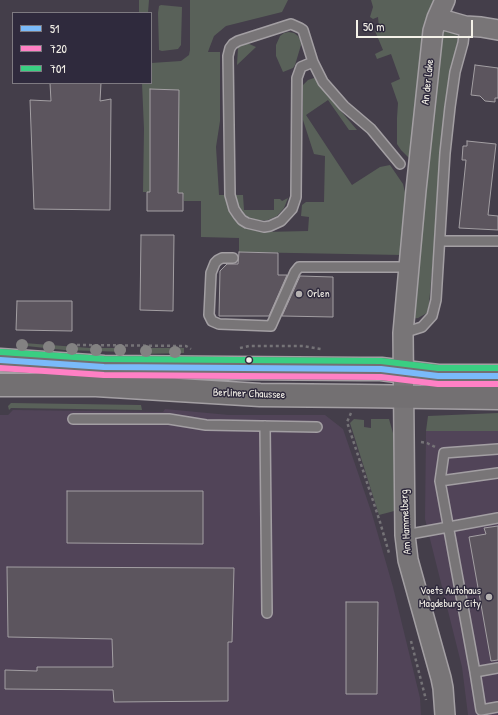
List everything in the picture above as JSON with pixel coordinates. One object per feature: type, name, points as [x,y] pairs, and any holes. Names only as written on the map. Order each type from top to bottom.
[{"type":"main road","points":[[0,360],[104,367],[361,369],[438,376],[498,376]]},
{"type":"main road","name":"Berliner Chaussee","points":[[0,385],[96,385],[260,395],[498,398]]},
{"type":"street","name":"An der Lake","points":[[403,373],[403,333],[408,267],[433,31],[445,0]]},
{"type":"street","points":[[437,18],[465,26],[481,26],[498,30]]},
{"type":"street","name":"Am Hammelberg","points":[[403,373],[405,535],[408,560],[442,678],[445,715]]},
{"type":"lane","points":[[313,62],[301,67],[296,78],[295,203],[289,213],[276,224],[264,227],[247,223],[242,220],[234,209],[230,195],[228,56],[229,51],[235,42],[291,24],[302,30],[313,62],[323,82],[338,100],[371,129],[400,164]]},
{"type":"lane","points":[[403,333],[422,327],[432,316],[436,300],[450,108],[455,72],[463,43],[465,26]]},
{"type":"lane","points":[[440,241],[498,241]]},
{"type":"lane","points":[[233,258],[222,258],[218,260],[215,263],[211,273],[209,315],[212,321],[219,324],[271,326],[295,272],[299,268],[408,267]]},
{"type":"lane","points":[[73,419],[154,415],[206,425],[317,427]]},
{"type":"lane","points":[[265,426],[267,613]]},
{"type":"lane","points":[[498,449],[444,453],[440,481],[481,710],[498,707]]},
{"type":"lane","points":[[440,481],[498,473]]},
{"type":"lane","points":[[405,535],[498,518]]},
{"type":"lane","points":[[475,672],[498,668]]},
{"type":"path","points":[[419,442],[427,443],[444,453]]},
{"type":"shaded area","points":[[139,0],[149,0],[148,12],[139,12]]},
{"type":"shaded area","points":[[190,0],[288,0],[282,12],[226,26],[214,36],[208,52],[220,52],[220,121],[216,147],[219,195],[226,195],[227,204],[234,217],[249,228],[264,232],[308,231],[309,217],[301,216],[302,205],[306,202],[324,202],[325,156],[314,154],[303,120],[303,85],[308,80],[314,78],[317,79],[334,103],[357,130],[349,130],[328,100],[306,115],[352,185],[380,167],[390,165],[403,184],[406,196],[402,255],[239,252],[239,238],[201,237],[201,201],[184,201],[183,193],[178,193],[178,90],[150,90],[150,192],[143,192],[144,129],[142,84],[152,84],[152,63],[181,61],[189,55]]},
{"type":"shaded area","points":[[371,0],[438,0],[414,155],[409,158],[397,144],[398,103],[391,83],[400,79],[391,54],[377,59],[375,54],[383,50],[375,31],[379,28],[378,17],[373,19],[370,17],[373,7]]},
{"type":"shaded area","points":[[159,6],[182,7],[181,45],[178,49],[159,50],[158,13]]},
{"type":"shaded area","points":[[445,30],[456,32],[458,37],[450,86],[438,182],[429,304],[427,313],[418,318],[411,319],[439,36]]},
{"type":"shaded area","points":[[289,32],[298,36],[301,45],[293,68],[283,72],[276,56],[276,45],[280,36]]},
{"type":"shaded area","points":[[247,43],[256,47],[237,65],[238,48]]},
{"type":"shaded area","points":[[235,195],[243,195],[244,210],[274,210],[274,199],[280,199],[282,201],[288,198],[284,208],[277,216],[268,220],[257,221],[248,217],[240,210]]},
{"type":"shaded area","points":[[24,343],[90,348],[126,348],[126,352],[64,350],[17,345]]},
{"type":"shaded area","points":[[141,348],[184,348],[184,353],[141,354]]},
{"type":"shaded area","points":[[11,403],[141,405],[142,410],[11,408],[9,410],[8,406]]},
{"type":"shaded area","points":[[165,409],[229,415],[325,415],[343,429],[372,514],[393,587],[420,698],[421,715],[0,715],[0,415],[8,415],[13,410],[163,412]]},
{"type":"shaded area","points":[[498,413],[498,431],[426,431],[428,416]]},
{"type":"shaded area","points":[[354,419],[364,420],[364,427],[371,428],[371,419],[389,419],[395,440],[398,510],[379,515],[350,423]]},
{"type":"shaded area","points":[[426,431],[498,431],[498,715],[468,715],[462,667],[425,519]]},
{"type":"building","points":[[475,65],[498,68],[498,98],[495,98],[495,102],[485,101],[480,96],[471,95]]},
{"type":"building","points":[[50,84],[101,84],[100,101],[111,99],[110,210],[34,209],[30,100],[51,101]]},
{"type":"building","points":[[150,89],[179,90],[178,193],[183,193],[183,211],[147,211],[147,192],[150,192]]},
{"type":"building","points":[[467,141],[496,144],[488,215],[498,216],[498,230],[459,228],[466,160],[462,160],[463,146],[467,146]]},
{"type":"building","points":[[141,235],[174,235],[173,311],[140,310]]},
{"type":"building","points":[[239,252],[278,253],[278,275],[287,275],[269,316],[219,316],[220,271],[227,264],[238,264]]},
{"type":"building","points":[[300,276],[333,277],[333,317],[282,316]]},
{"type":"building","points":[[17,301],[72,301],[72,331],[16,330]]},
{"type":"building","points":[[67,491],[203,491],[203,544],[67,543]]},
{"type":"building","name":"Voets Autohaus Magdeburg City","points":[[498,526],[498,660],[491,661],[469,537],[486,534],[484,528]]},
{"type":"building","points":[[7,567],[234,568],[232,642],[228,642],[228,701],[114,702],[113,690],[5,689],[5,670],[37,671],[37,667],[113,667],[112,639],[8,637]]},
{"type":"building","points":[[346,602],[378,602],[377,694],[346,694]]},
{"type":"transit line","name":"701","points":[[1,352],[104,359],[381,361],[438,368],[498,368]]},
{"type":"transit line","name":"51","points":[[0,360],[104,367],[381,369],[438,376],[498,376]]},
{"type":"transit line","name":"720","points":[[0,368],[104,375],[381,377],[438,384],[498,384]]},
{"type":"place","name":"Orlen","points":[[299,294]]},
{"type":"place","name":"Voets Autohaus Magdeburg City","points":[[489,597]]}]
